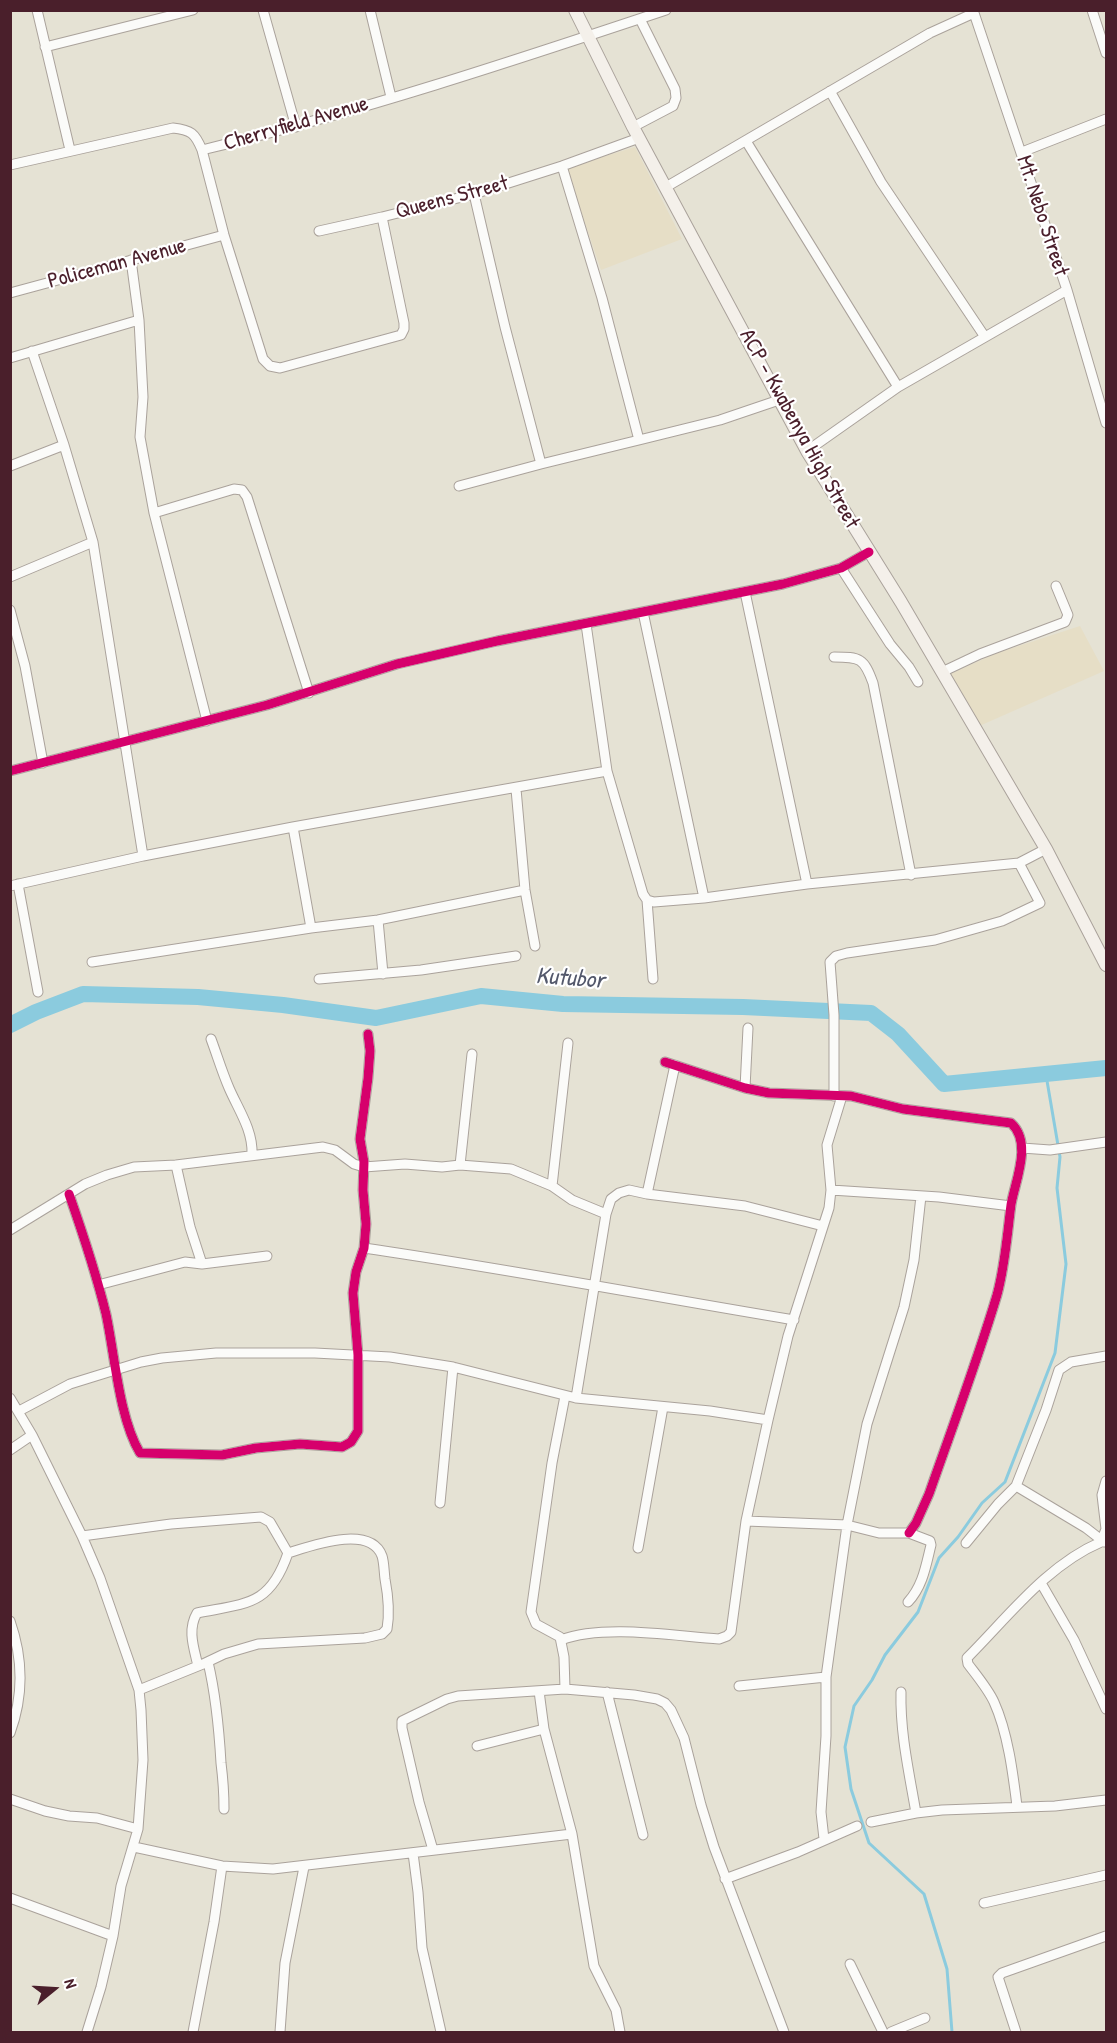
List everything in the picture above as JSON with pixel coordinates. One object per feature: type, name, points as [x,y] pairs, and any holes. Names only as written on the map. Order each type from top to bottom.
[{"type":"main road","name":"ACP - Kwabenya High Street","points":[[575,10],[636,133],[807,452],[942,672],[1046,849],[1105,958]]},
{"type":"street","points":[[37,10],[70,150]]},
{"type":"street","points":[[45,47],[193,10]]},
{"type":"street","points":[[263,10],[296,127]]},
{"type":"street","points":[[370,10],[391,98]]},
{"type":"street","name":"Cherryfield Avenue","points":[[10,165],[172,128],[187,129],[197,138],[202,150],[296,127],[666,10]]},
{"type":"street","points":[[1092,10],[1107,53]]},
{"type":"street","points":[[666,187],[930,33],[973,12]]},
{"type":"street","name":"Mt. Nebo Street","points":[[973,12],[1067,290],[1107,423]]},
{"type":"street","name":"Queens Street","points":[[202,150],[224,235],[264,359],[270,366],[280,368],[401,335],[404,323],[382,217],[474,194],[562,166],[636,133],[673,106],[676,98],[672,82],[640,19]]},
{"type":"street","points":[[830,91],[882,182],[985,337]]},
{"type":"street","points":[[1022,152],[1107,119]]},
{"type":"street","points":[[746,141],[898,387]]},
{"type":"street","points":[[562,166],[602,298],[639,440]]},
{"type":"street","points":[[474,194],[505,327],[541,464]]},
{"type":"street","points":[[319,231],[382,217]]},
{"type":"street","name":"Policeman Avenue","points":[[10,293],[224,235]]},
{"type":"street","points":[[131,260],[139,320],[143,398],[140,437],[154,513],[207,721]]},
{"type":"street","points":[[807,452],[898,387],[1067,290]]},
{"type":"street","points":[[10,358],[139,320]]},
{"type":"street","points":[[32,351],[64,445],[93,542],[143,856]]},
{"type":"street","points":[[459,486],[720,420],[778,400]]},
{"type":"street","points":[[10,466],[64,445]]},
{"type":"street","points":[[154,513],[234,489],[242,490],[250,508],[309,693]]},
{"type":"street","points":[[10,577],[93,542]]},
{"type":"street","points":[[10,771],[309,693],[397,664],[497,641],[745,592],[841,568],[869,552]]},
{"type":"street","points":[[841,568],[890,644],[918,682]]},
{"type":"street","points":[[942,672],[980,654],[1065,622],[1068,615],[1056,586]]},
{"type":"street","points":[[745,592],[807,884]]},
{"type":"street","points":[[10,609],[26,666],[43,763]]},
{"type":"street","points":[[643,612],[704,898]]},
{"type":"street","points":[[586,624],[607,771],[643,894],[647,900],[653,979]]},
{"type":"street","points":[[834,657],[859,659],[864,663],[873,683],[911,875]]},
{"type":"street","points":[[38,992],[14,885],[143,856],[293,827],[607,771]]},
{"type":"street","points":[[516,789],[525,890],[535,946]]},
{"type":"street","points":[[293,827],[311,928]]},
{"type":"street","points":[[647,900],[654,902],[704,898],[807,884],[1019,863],[1046,849]]},
{"type":"street","points":[[561,1640],[571,1636],[599,1633],[642,1633],[720,1639],[731,1632],[746,1521],[768,1420],[794,1320],[829,1208],[831,1190],[827,1145],[838,1096],[830,962],[836,956],[847,953],[935,940],[1002,921],[1040,903],[1019,863]]},
{"type":"street","points":[[92,962],[311,928],[378,920],[525,890]]},
{"type":"street","points":[[378,920],[382,974]]},
{"type":"street","points":[[319,979],[382,974],[516,956]]},
{"type":"street","points":[[746,1088],[748,1028]]},
{"type":"street","points":[[69,1194],[98,1285],[122,1401],[134,1444],[140,1454],[222,1455],[256,1448],[300,1444],[342,1447],[351,1442],[358,1431],[358,1355],[353,1293],[356,1272],[364,1248],[366,1224],[363,1190],[364,1167],[360,1139],[368,1078],[370,1051],[368,1035]]},
{"type":"street","points":[[211,1039],[229,1088],[248,1129],[253,1145],[252,1154]]},
{"type":"street","points":[[552,1186],[568,1043]]},
{"type":"street","points":[[460,1165],[472,1054]]},
{"type":"street","points":[[647,1194],[670,1063],[746,1088],[769,1093],[851,1096],[903,1109],[1011,1123],[1017,1129],[1022,1148],[1011,1206],[1006,1257],[997,1295],[929,1494],[909,1533]]},
{"type":"street","points":[[1022,1148],[1050,1150],[1107,1142]]},
{"type":"street","points":[[10,1230],[69,1194],[107,1175],[125,1170],[323,1147],[335,1150],[354,1164],[364,1167],[405,1164],[511,1169],[552,1186],[572,1200],[606,1214]]},
{"type":"street","points":[[176,1165],[190,1227],[202,1264]]},
{"type":"street","points":[[576,1398],[606,1214],[611,1199],[619,1193],[629,1190],[745,1206],[768,1210],[823,1226]]},
{"type":"street","points":[[831,1190],[921,1196],[1011,1206]]},
{"type":"street","points":[[824,1839],[821,1812],[826,1736],[826,1677],[847,1525],[867,1424],[904,1307],[914,1260],[921,1196]]},
{"type":"street","points":[[364,1248],[502,1268],[595,1287],[794,1320]]},
{"type":"street","points":[[98,1285],[185,1262],[202,1264],[267,1256]]},
{"type":"street","points":[[19,1411],[70,1384],[141,1362],[216,1353],[358,1355],[453,1367],[576,1398],[710,1411],[768,1420]]},
{"type":"street","points":[[966,1543],[1016,1486],[1059,1370],[1064,1365],[1080,1359],[1106,1355]]},
{"type":"street","points":[[440,1503],[453,1367]]},
{"type":"street","points":[[565,1396],[552,1463],[531,1612],[536,1624],[560,1636],[564,1657],[565,1689]]},
{"type":"street","points":[[10,1398],[19,1411],[82,1536],[100,1578],[139,1690],[143,1760],[138,1829],[121,1886],[113,1936],[87,2032]]},
{"type":"street","points":[[638,1548],[663,1407]]},
{"type":"street","points":[[10,1450],[32,1436]]},
{"type":"street","points":[[1104,1542],[1106,1529],[1102,1495],[1107,1481]]},
{"type":"street","points":[[1016,1486],[1086,1528],[1104,1542]]},
{"type":"street","points":[[82,1536],[171,1524],[261,1517],[270,1522],[288,1552],[282,1572],[271,1589],[259,1598],[197,1613],[192,1622],[191,1632],[198,1666]]},
{"type":"street","points":[[746,1521],[847,1525],[879,1533],[909,1533],[930,1541],[931,1545],[921,1581],[917,1592],[908,1602]]},
{"type":"street","points":[[139,1690],[224,1654],[258,1644],[365,1638],[382,1634],[387,1629],[388,1599],[382,1555],[373,1544],[359,1539],[348,1539],[288,1552]]},
{"type":"street","points":[[1017,1806],[1014,1780],[1000,1717],[993,1700],[968,1664],[967,1658],[1061,1565],[1084,1549],[1104,1542]]},
{"type":"street","points":[[1041,1583],[1077,1646],[1107,1709]]},
{"type":"street","points":[[10,1621],[17,1639],[21,1664],[20,1695],[10,1733]]},
{"type":"street","points":[[208,1662],[219,1724],[225,1790],[224,1809]]},
{"type":"street","points":[[739,1686],[826,1677]]},
{"type":"street","points":[[433,1850],[419,1802],[402,1721],[458,1696],[565,1689],[657,1699],[671,1710],[684,1738],[701,1805],[725,1879],[784,2032]]},
{"type":"street","points":[[539,1691],[544,1729],[572,1834],[594,1966],[616,2010],[620,2032]]},
{"type":"street","points":[[607,1692],[643,1835]]},
{"type":"street","points":[[901,1692],[904,1743],[916,1813]]},
{"type":"street","points":[[477,1746],[544,1729]]},
{"type":"street","points":[[10,1799],[45,1811],[97,1818],[138,1829]]},
{"type":"street","points":[[871,1822],[916,1813],[968,1808],[1055,1806],[1107,1800]]},
{"type":"street","points":[[725,1879],[798,1852],[857,1826]]},
{"type":"street","points":[[134,1847],[222,1866],[273,1869],[572,1834]]},
{"type":"street","points":[[413,1853],[422,1948],[441,2032]]},
{"type":"street","points":[[193,2032],[222,1866]]},
{"type":"street","points":[[280,2032],[285,1963],[304,1867]]},
{"type":"street","points":[[984,1903],[1107,1875]]},
{"type":"street","points":[[10,1898],[113,1936]]},
{"type":"street","points":[[1016,2032],[998,1977],[1002,1973],[1107,1936]]},
{"type":"street","points":[[850,1964],[883,2032]]},
{"type":"street","points":[[891,2032],[926,2018]]},
{"type":"shaded area","points":[[635,147],[682,239],[601,270],[566,168]]},
{"type":"shaded area","points":[[1080,626],[1104,671],[977,727],[948,675],[997,653]]},
{"type":"waterway","name":"Kutubor","points":[[10,1025],[36,1012],[83,994],[198,997],[283,1005],[376,1018],[481,996],[563,1004],[743,1007],[871,1013],[898,1034],[944,1084],[1106,1068]]},
{"type":"waterway","points":[[952,2032],[947,1969],[924,1894],[869,1843],[851,1789],[845,1747],[854,1706],[872,1680],[885,1655],[918,1612],[939,1558],[958,1537],[982,1503],[1005,1482],[1055,1353],[1066,1264],[1057,1188],[1060,1157],[1046,1075]]},
{"type":"cycle path","points":[[10,771],[267,705],[397,664],[497,641],[783,584],[841,568],[869,552]]},
{"type":"cycle path","points":[[69,1194],[106,1314],[122,1405],[140,1453],[222,1455],[256,1448],[300,1444],[342,1447],[351,1442],[358,1431],[358,1355],[353,1293],[356,1272],[364,1248],[366,1224],[363,1190],[364,1162],[360,1139],[368,1078],[370,1051],[368,1034]]},
{"type":"cycle path","points":[[665,1062],[745,1088],[769,1093],[851,1096],[903,1109],[1011,1123],[1017,1131],[1021,1141],[1021,1162],[1011,1205],[1004,1262],[997,1295],[929,1494],[909,1533]]}]
